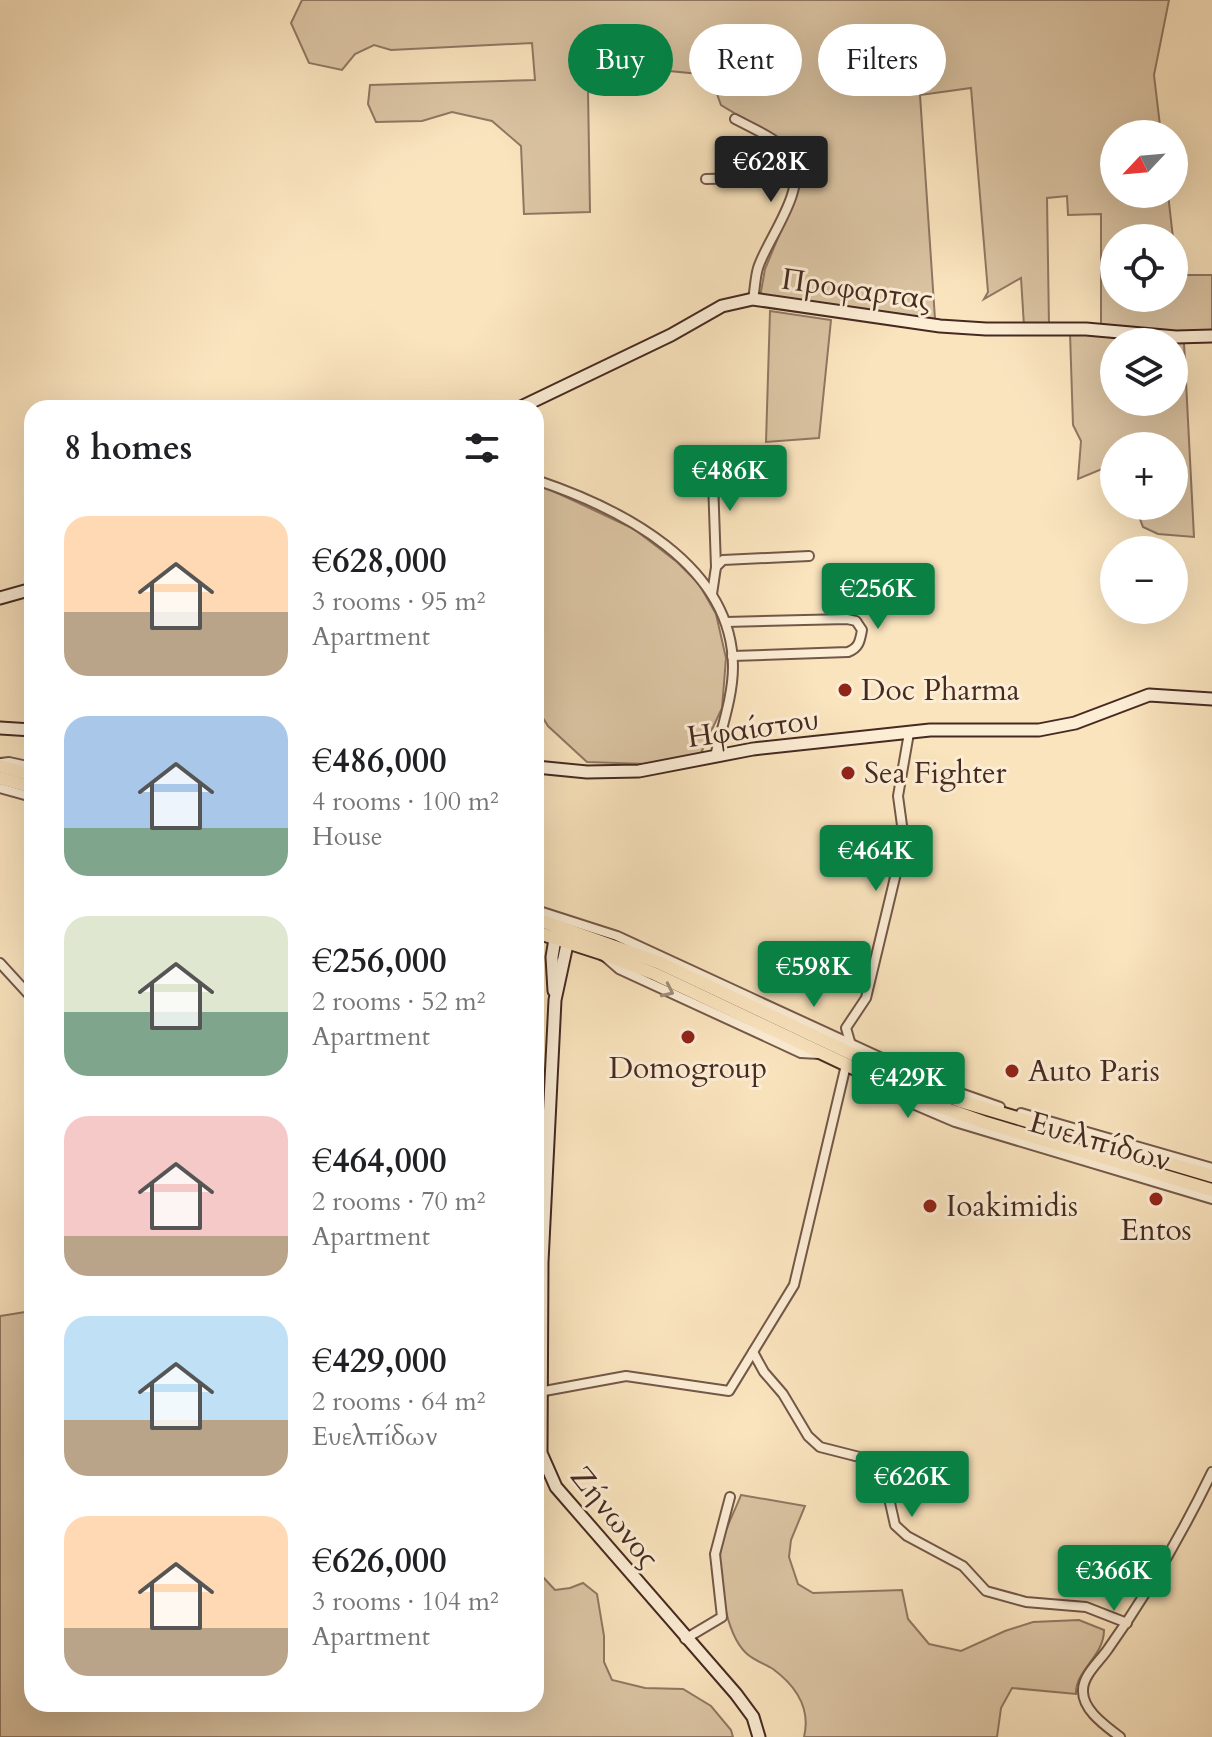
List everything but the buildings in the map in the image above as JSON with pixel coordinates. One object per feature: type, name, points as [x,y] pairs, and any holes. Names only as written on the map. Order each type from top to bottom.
[{"type":"main road","points":[[0,764],[24,772]]},
{"type":"main road","points":[[0,778],[24,785]]},
{"type":"main road","points":[[544,924],[601,953],[690,990],[846,1065],[956,1113],[1058,1149],[1212,1190]]},
{"type":"main road","points":[[544,933],[562,934],[630,951],[730,991],[926,1088],[1161,1157],[1212,1176]]},
{"type":"street","points":[[735,119],[776,141],[792,157],[794,177],[791,198],[758,268],[753,299]]},
{"type":"street","points":[[706,179],[794,177]]},
{"type":"street","name":"Προφαρτας","points":[[536,400],[671,335],[722,306],[753,299],[940,326],[1212,336]]},
{"type":"street","points":[[712,594],[716,567],[715,458]]},
{"type":"street","points":[[544,483],[565,490],[640,528],[670,548],[712,594],[726,622],[732,656],[732,688],[715,756]]},
{"type":"street","points":[[716,567],[723,560],[734,558],[809,556]]},
{"type":"street","points":[[0,598],[24,591]]},
{"type":"street","points":[[726,622],[847,619],[856,621],[862,630],[860,643],[855,650],[848,652],[732,656]]},
{"type":"street","name":"Ηφαίστου","points":[[544,768],[587,772],[635,771],[758,749],[909,733],[961,728],[1039,730],[1075,723],[1145,696],[1212,699]]},
{"type":"street","points":[[0,728],[24,730]]},
{"type":"street","points":[[851,1045],[846,1028],[866,998],[904,840],[898,796],[909,733]]},
{"type":"street","points":[[0,764],[9,762],[24,765]]},
{"type":"street","points":[[0,788],[24,795]]},
{"type":"street","name":"Ευελπίδων","points":[[544,913],[617,936],[730,991],[949,1089],[1041,1122]]},
{"type":"street","name":"Ζήνωνος","points":[[544,1186],[562,934]]},
{"type":"street","points":[[0,963],[24,989]]},
{"type":"street","points":[[544,1391],[626,1376],[729,1391],[794,1285],[846,1065]]},
{"type":"street","name":"Ευελπίδων","points":[[1058,1149],[1212,1199]]},
{"type":"street","name":"Ευελπίδων","points":[[1161,1157],[1212,1168]]},
{"type":"street","points":[[753,1352],[808,1436],[820,1447],[875,1461],[886,1485],[895,1525],[907,1536],[963,1566],[986,1591],[1026,1602],[1086,1607],[1127,1623]]},
{"type":"street","name":"Ζήνωνος","points":[[544,1460],[556,1487],[736,1694],[753,1717],[759,1737]]},
{"type":"street","points":[[1120,1737],[1088,1707],[1082,1694],[1084,1680],[1127,1623],[1187,1524],[1212,1472]]},
{"type":"street","points":[[685,1639],[722,1617],[715,1554],[730,1497]]},
{"type":"shaded area","points":[[302,0],[1169,0],[1154,75],[1159,120],[1100,120],[1100,208],[1170,208],[1171,224],[1101,224],[1101,214],[1068,215],[1067,196],[1047,198],[1049,325],[1024,326],[1021,278],[984,299],[988,292],[971,88],[946,91],[946,24],[818,24],[818,96],[920,96],[935,319],[940,322],[760,297],[765,269],[800,185],[796,157],[774,137],[721,105],[718,96],[802,96],[802,24],[689,24],[689,73],[673,71],[673,24],[568,24],[568,96],[588,96],[590,212],[524,214],[521,146],[492,121],[452,112],[422,121],[376,122],[368,104],[370,85],[535,80],[532,43],[391,50],[374,45],[355,54],[342,70],[309,63],[291,23]]},
{"type":"shaded area","points":[[1188,275],[1212,275],[1212,333],[1188,332],[1188,328],[1101,325],[1101,312],[1188,312]]},
{"type":"shaded area","points":[[770,311],[831,320],[819,438],[766,442]]},
{"type":"shaded area","points":[[1070,333],[1100,334],[1100,416],[1188,416],[1194,537],[1158,534],[1143,527],[1140,520],[1188,520],[1188,432],[1100,432],[1100,470],[1078,479],[1081,441],[1073,425]]},
{"type":"shaded area","points":[[544,487],[634,529],[677,562],[699,584],[716,614],[726,658],[722,708],[700,755],[647,764],[587,762],[544,720]]},
{"type":"shaded area","points":[[24,1312],[24,1712],[544,1712],[544,1578],[555,1590],[583,1583],[597,1594],[604,1636],[604,1662],[612,1680],[645,1688],[683,1689],[711,1706],[731,1730],[733,1737],[0,1737],[0,1316]]},
{"type":"shaded area","points":[[741,1495],[805,1506],[791,1540],[789,1557],[798,1584],[813,1593],[902,1590],[908,1619],[929,1644],[961,1651],[1033,1622],[1079,1620],[1104,1630],[1103,1640],[1080,1678],[1076,1694],[1012,1688],[1001,1708],[997,1737],[804,1737],[806,1726],[800,1698],[773,1669],[746,1653],[733,1632],[724,1603],[721,1547]]},
{"type":"place","name":"Doc Pharma","points":[[845,690]]},
{"type":"place","name":"Sea Fighter","points":[[848,773]]},
{"type":"place","name":"Domogroup","points":[[688,1037]]},
{"type":"place","name":"Auto Paris","points":[[1012,1071]]},
{"type":"place","name":"Entos","points":[[1156,1199]]},
{"type":"place","name":"Ioakimidis","points":[[930,1206]]}]
